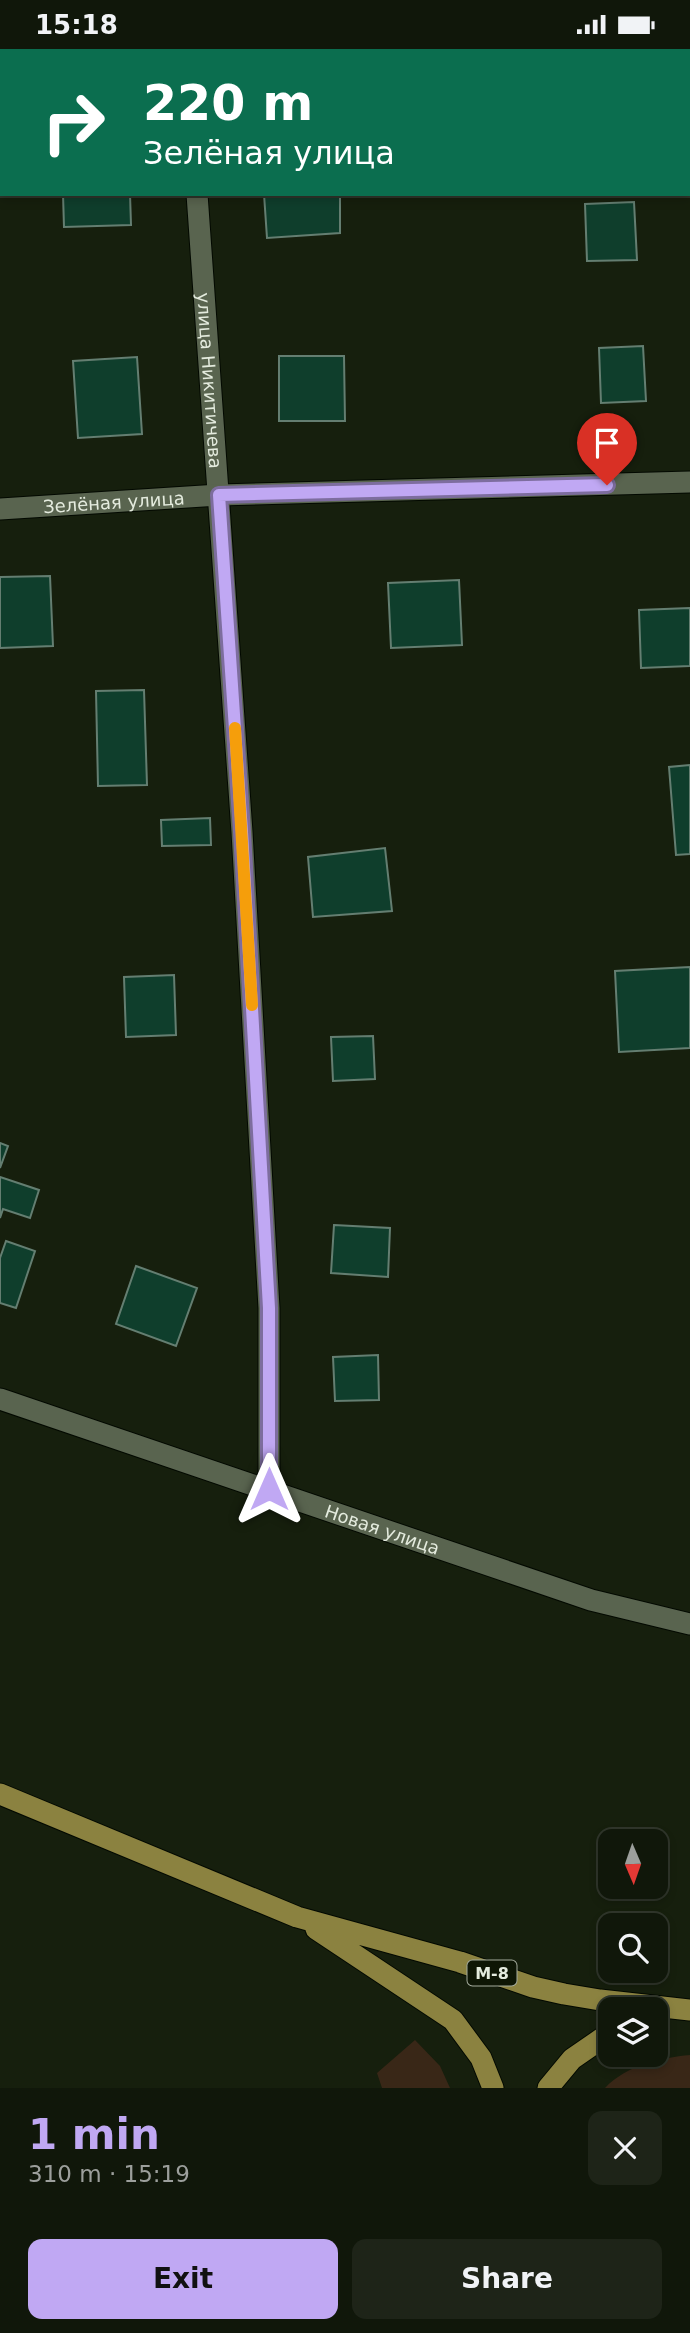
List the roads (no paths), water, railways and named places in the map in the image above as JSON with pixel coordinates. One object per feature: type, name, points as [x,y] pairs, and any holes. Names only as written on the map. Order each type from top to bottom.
[{"type":"main road","name":"М-8","points":[[0,1794],[297,1917],[460,1962],[533,1987],[600,2000],[690,2012]]},
{"type":"main road","name":"М-8","points":[[297,1917],[453,2020],[481,2058],[493,2088]]},
{"type":"main road","name":"М-8","points":[[668,2015],[690,2012]]},
{"type":"main road","points":[[548,2088],[572,2059],[598,2041]]},
{"type":"street","name":"улица Никитичева","points":[[197,196],[242,832],[269,1308],[269,1489]]},
{"type":"street","name":"Зелёная улица","points":[[0,509],[219,495],[690,482]]},
{"type":"street","name":"Новая улица","points":[[0,1399],[591,1600],[690,1624]]}]
